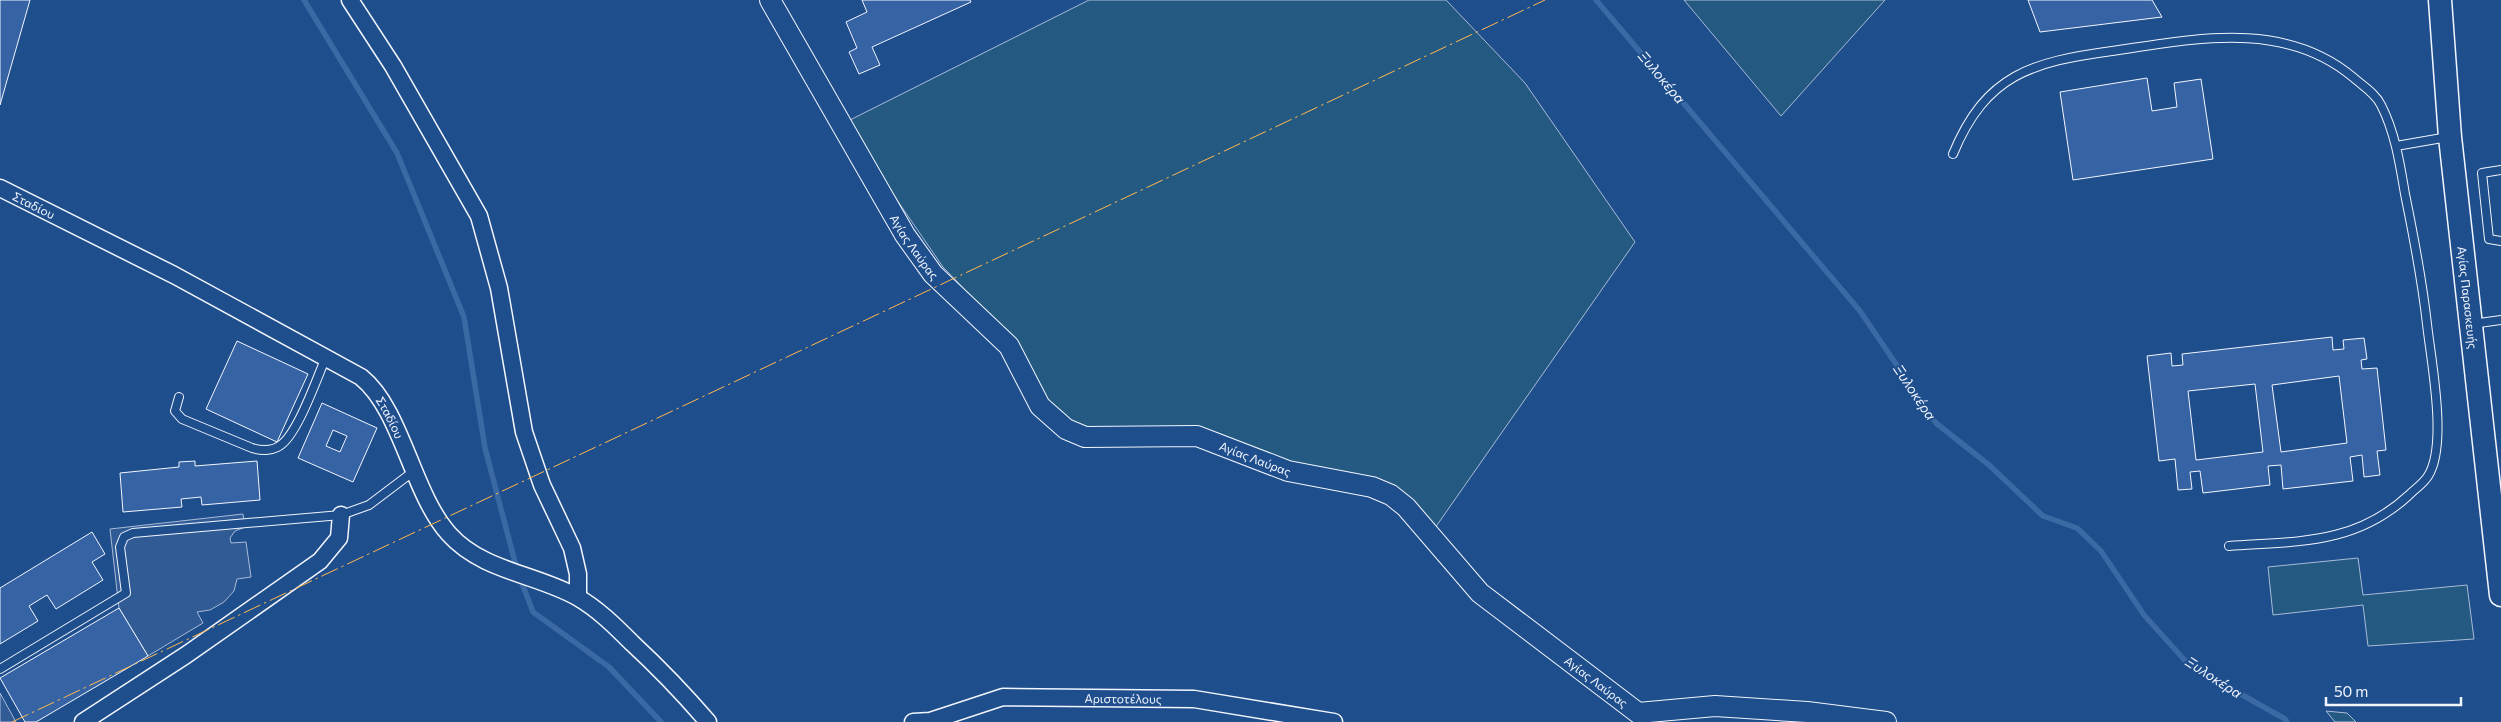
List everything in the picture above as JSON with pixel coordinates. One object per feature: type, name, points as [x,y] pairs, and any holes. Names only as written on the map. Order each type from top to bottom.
[{"type":"main road","name":"Αγίας Παρασκευής","points":[[2440,0],[2450,136],[2501,595]]},
{"type":"street","points":[[350,0],[393,66],[478,216],[500,288],[524,432],[542,485],[572,548],[578,574],[578,597]]},
{"type":"street","name":"Αγίας Λαύρας","points":[[770,0],[905,235],[934,274],[1009,346],[1040,406],[1066,429],[1085,437],[1196,436],[1288,471],[1372,487],[1390,495],[1406,507],[1480,593],[1632,717],[1715,706],[1807,712],[1886,722]]},
{"type":"street","name":"Σταδίου","points":[[0,188],[174,275],[361,377],[374,389],[434,512],[449,534],[467,550],[578,597],[608,620],[662,672],[708,722]]},
{"type":"street","points":[[83,722],[186,655],[320,561],[339,538],[341,515]]},
{"type":"street","name":"Αριστοτέλους","points":[[913,722],[930,721],[1003,697],[1194,699],[1334,722]]},
{"type":"lane","points":[[1952,154],[1963,129],[1978,106],[2006,81],[2023,72],[2070,57],[2206,38],[2253,38],[2290,43],[2342,68],[2380,102],[2396,146],[2421,277],[2438,422],[2435,462],[2428,477],[2401,502],[2371,524],[2328,538],[2229,546]]},
{"type":"lane","points":[[2396,146],[2450,136]]},
{"type":"lane","points":[[2501,170],[2482,173],[2490,239],[2501,241]]},
{"type":"lane","points":[[2470,324],[2501,320]]},
{"type":"lane","points":[[179,397],[175,411],[182,420],[236,443],[260,450],[268,450],[281,445],[289,436],[326,357]]},
{"type":"lane","points":[[0,669],[126,593],[120,547],[124,537],[133,532],[341,515],[369,505],[414,471]]},
{"type":"shaded area","points":[[1089,0],[1446,0],[1525,83],[1635,242],[1435,528],[1393,485],[1289,463],[1190,427],[1094,429],[1070,421],[1049,405],[1015,342],[943,267],[844,123]]},
{"type":"shaded area","points":[[1684,0],[1885,0],[1781,116]]},
{"type":"shaded area","points":[[243,514],[245,527],[235,531],[230,538],[231,543],[246,542],[251,577],[237,579],[234,591],[224,602],[210,610],[197,612],[203,623],[148,656],[119,608],[110,529]]},
{"type":"shaded area","points":[[2358,558],[2363,595],[2467,585],[2474,639],[2368,646],[2363,605],[2273,615],[2268,567]]},
{"type":"shaded area","points":[[0,693],[16,722],[0,722]]},
{"type":"shaded area","points":[[2326,711],[2347,713],[2356,722],[2335,722]]},
{"type":"building","points":[[0,0],[30,0],[0,105]]},
{"type":"building","points":[[862,0],[970,0],[971,2],[872,47],[880,65],[859,74],[849,52],[857,48],[846,22],[867,12]]},
{"type":"building","points":[[2028,0],[2152,0],[2162,17],[2040,32]]},
{"type":"building","points":[[2147,78],[2152,111],[2177,107],[2174,83],[2201,79],[2213,159],[2073,180],[2060,92]]},
{"type":"building","points":[[2332,337],[2333,350],[2344,349],[2343,340],[2364,338],[2367,359],[2361,360],[2362,369],[2377,368],[2386,450],[2377,451],[2380,475],[2364,477],[2362,455],[2350,457],[2353,481],[2283,489],[2281,465],[2268,466],[2270,485],[2203,493],[2200,471],[2190,472],[2192,489],[2178,490],[2175,459],[2159,461],[2147,356],[2171,353],[2172,366],[2183,365],[2182,354]],"holes":[[[2339,376],[2347,443],[2281,452],[2272,385]],[[2255,384],[2263,452],[2196,460],[2188,391]]]},
{"type":"building","points":[[237,341],[308,374],[277,442],[206,409]]},
{"type":"building","points":[[322,403],[377,428],[353,482],[298,458]],"holes":[[[333,430],[347,436],[340,452],[326,446]]]},
{"type":"building","points":[[195,461],[195,466],[257,461],[260,500],[202,505],[201,497],[181,499],[182,507],[123,512],[120,473],[179,467],[179,462]]},
{"type":"building","points":[[92,532],[105,554],[92,562],[103,580],[56,609],[47,595],[29,606],[38,621],[0,644],[0,588]]},
{"type":"building","points":[[119,608],[148,656],[36,722],[25,722],[0,678]]},
{"type":"waterway","points":[[304,0],[397,153],[464,317],[485,448],[517,570]]},
{"type":"waterway","name":"Ξυλοκέρα","points":[[1596,0],[1860,311],[1936,423],[1989,465],[2043,516],[2077,528],[2101,551],[2144,615],[2189,665],[2285,719],[2287,722]]},
{"type":"waterway","points":[[520,578],[533,612],[609,667],[661,722]]},
{"type":"power","points":[[12,722],[1545,0]]}]
